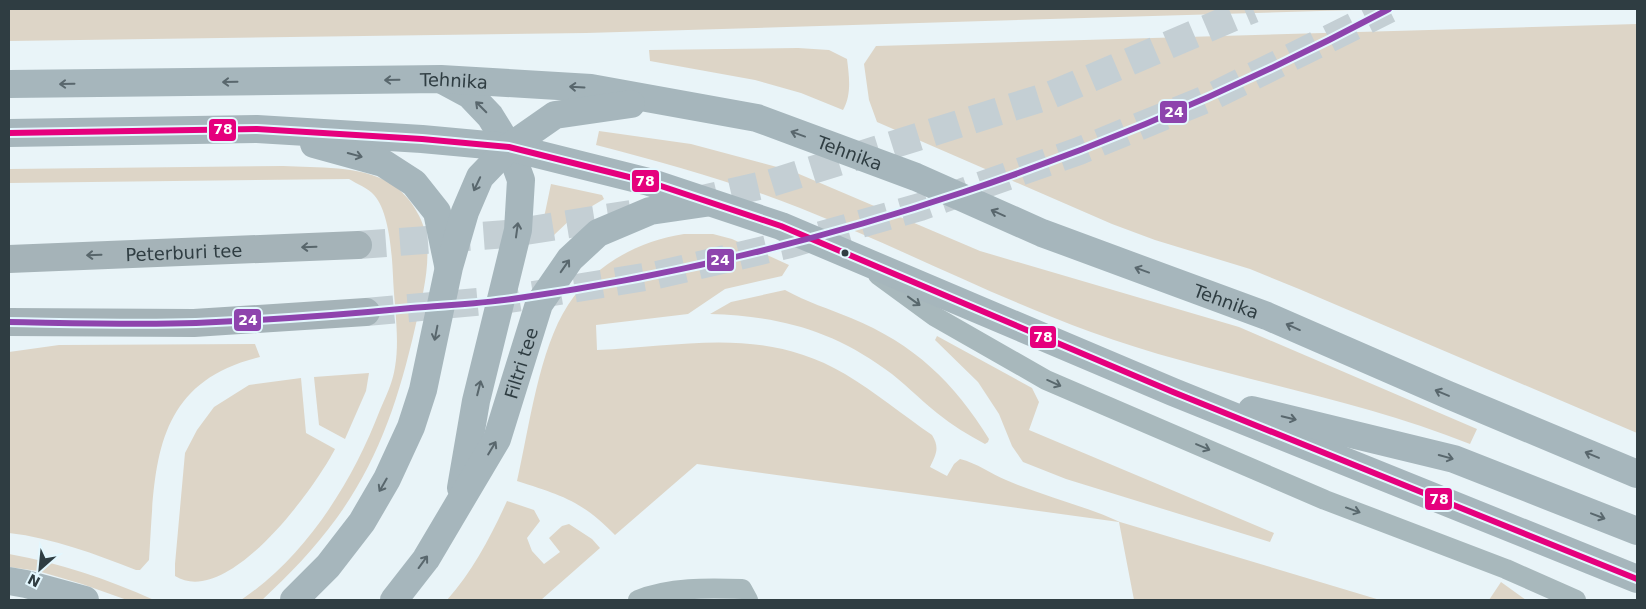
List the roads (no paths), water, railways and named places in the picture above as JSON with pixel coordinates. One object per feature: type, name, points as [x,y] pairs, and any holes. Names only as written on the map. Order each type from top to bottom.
[{"type":"highway","name":"Peterburi tee","points":[[9,259],[358,245]]},
{"type":"highway","points":[[9,322],[194,323],[366,312]]},
{"type":"main road","name":"Tehnika","points":[[9,84],[441,79],[591,88],[757,118],[916,177],[1042,233],[1267,316],[1637,474]]},
{"type":"main road","points":[[441,79],[470,95],[490,116],[509,147],[521,180],[518,230],[476,401],[458,504]]},
{"type":"main road","points":[[294,600],[328,566],[362,522],[387,479],[411,427],[423,390],[449,268],[465,212],[480,177],[509,147],[555,115],[660,101]]},
{"type":"main road","points":[[257,129],[382,162],[414,183],[436,212],[449,268]]},
{"type":"main road","points":[[9,134],[257,129],[422,139],[509,147],[649,182],[781,226],[846,252],[1173,392],[1637,579]]},
{"type":"main road","name":"Filtri tee","points":[[394,600],[426,559],[497,439],[539,304],[570,259],[598,233],[606,229],[650,211],[709,202]]},
{"type":"main road","points":[[1173,392],[1349,432],[1454,460],[1637,531]]},
{"type":"main road","points":[[9,581],[85,600]]},
{"type":"lane","points":[[846,252],[934,316],[1046,380],[1326,500],[1506,569],[1576,600]]},
{"type":"lane","points":[[638,600],[651,595],[702,588],[742,589],[748,600]]},
{"type":"tunnel","points":[[690,202],[771,183],[1051,95],[1253,9]]},
{"type":"tunnel","points":[[366,312],[509,299],[657,275],[790,244],[920,207],[1079,151],[1211,97],[1389,9]]},
{"type":"tunnel","points":[[358,245],[507,234],[631,214]]}]
